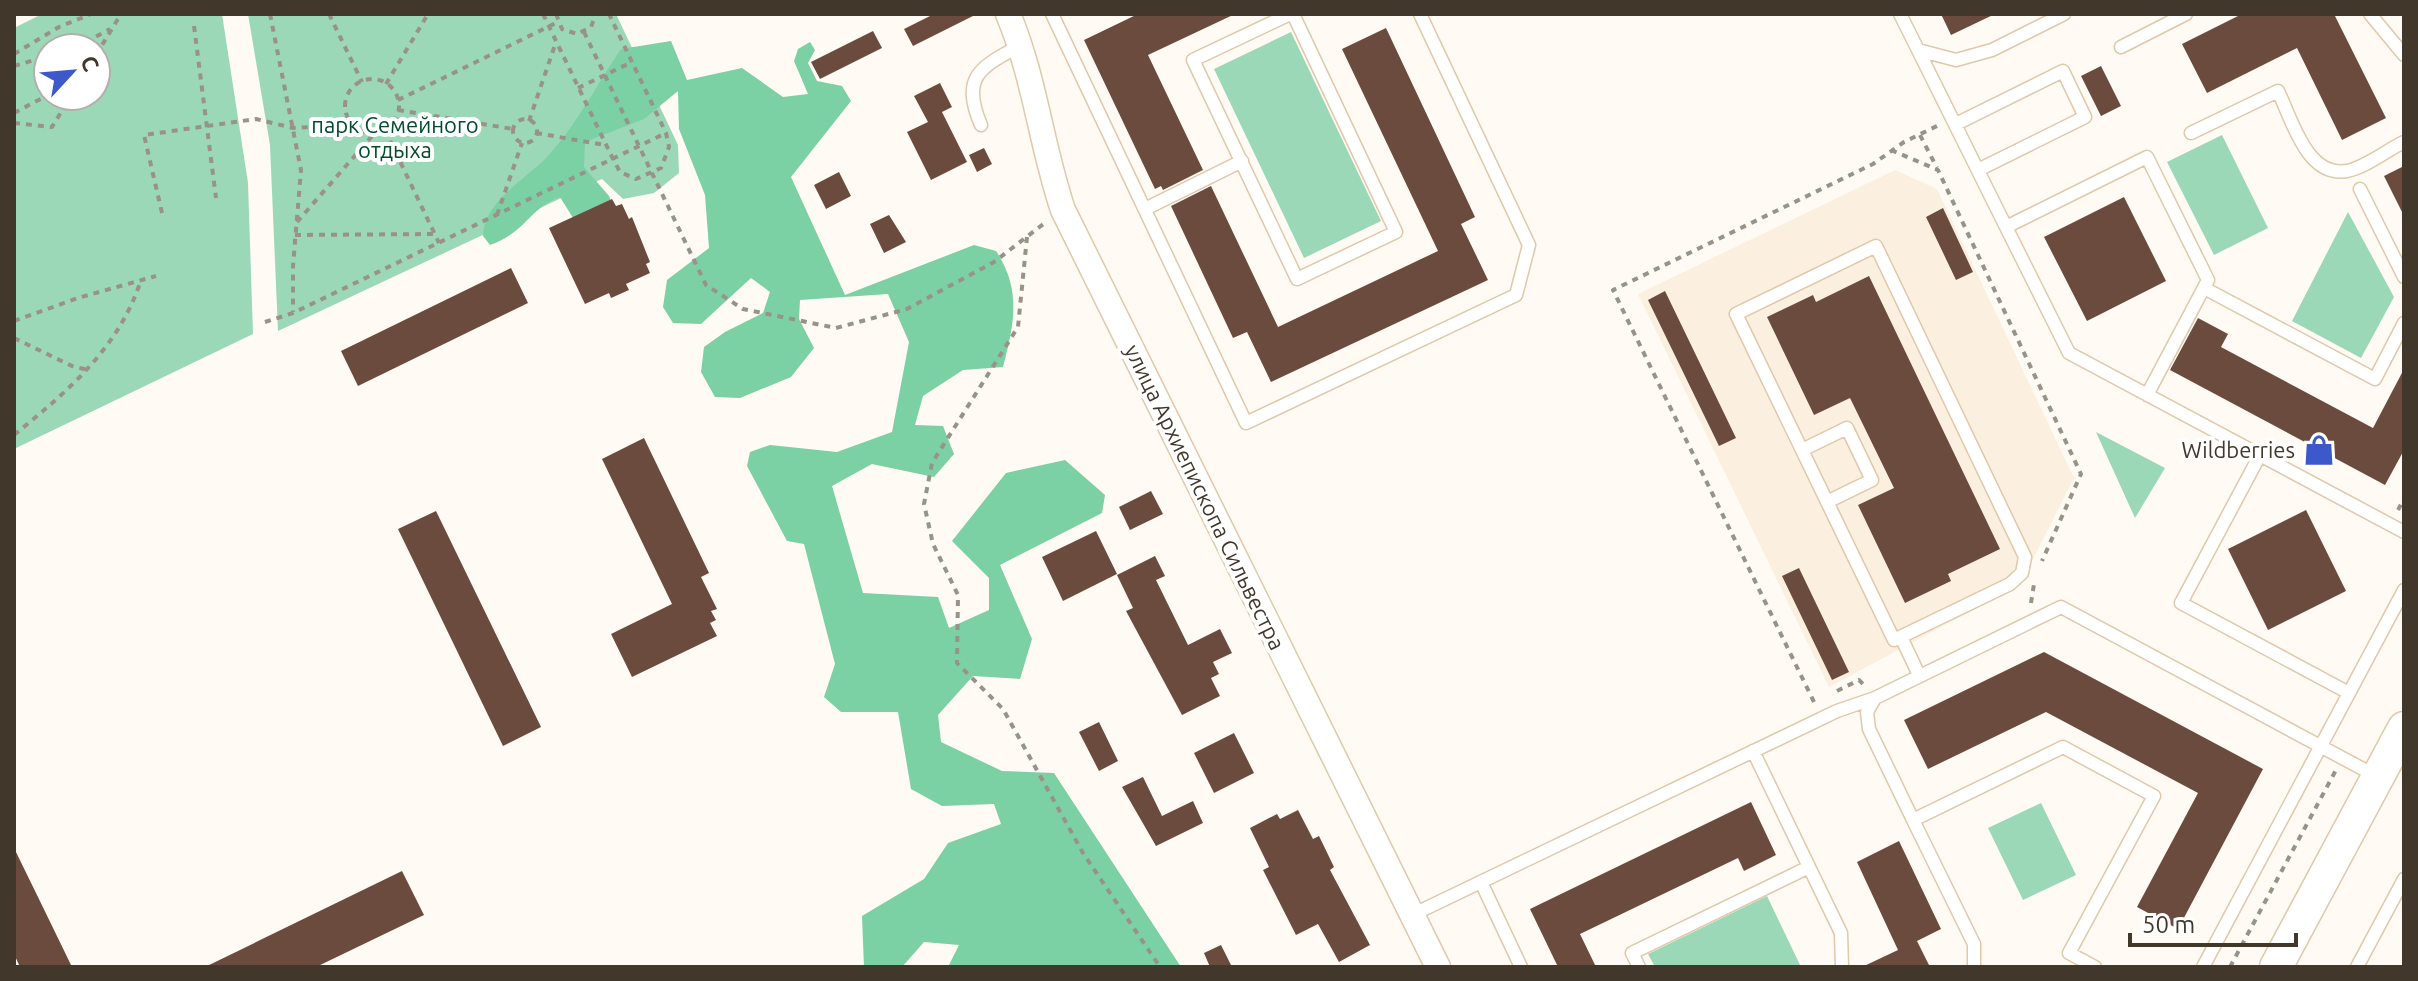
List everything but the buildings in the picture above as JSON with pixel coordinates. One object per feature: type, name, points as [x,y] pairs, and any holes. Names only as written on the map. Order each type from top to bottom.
[{"type":"street","name":"улица Архиепископа Сильвестра","points":[[1008,14],[1036,96],[1047,162],[1063,210],[1438,967]]},
{"type":"street","points":[[2276,967],[2404,728]]},
{"type":"lane","points":[[1052,14],[1147,208],[1246,423],[1516,295],[1529,245],[1420,14]]},
{"type":"lane","points":[[1291,14],[1396,232],[1297,279],[1193,60],[1291,14]]},
{"type":"lane","points":[[1900,14],[2069,353],[2404,532]]},
{"type":"lane","points":[[1918,50],[1956,60],[1992,50],[2064,14]]},
{"type":"lane","points":[[2121,47],[2186,14]]},
{"type":"lane","points":[[2370,14],[2404,55]]},
{"type":"lane","points":[[981,125],[971,102],[973,82],[983,66],[1021,45]]},
{"type":"lane","points":[[1956,124],[2063,71],[2085,117],[1978,170]]},
{"type":"lane","points":[[2191,133],[2278,91],[2313,162],[2332,171],[2349,171],[2404,142]]},
{"type":"lane","points":[[2006,227],[2147,157],[2208,280],[2147,395]]},
{"type":"lane","points":[[1147,208],[1242,161]]},
{"type":"lane","points":[[2360,189],[2404,277]]},
{"type":"lane","points":[[1876,246],[2025,557],[2022,573],[2010,584],[1894,640],[1802,450],[1736,314],[1876,246]]},
{"type":"lane","points":[[2204,288],[2375,379],[2404,323]]},
{"type":"lane","points":[[1802,450],[1847,428],[1872,480],[1827,502]]},
{"type":"lane","points":[[2260,455],[2181,603],[2349,693]]},
{"type":"lane","points":[[2203,967],[2404,590]]},
{"type":"lane","points":[[1412,915],[1837,711],[1875,698],[2061,607],[2379,777]]},
{"type":"lane","points":[[1901,637],[1919,675]]},
{"type":"lane","points":[[1875,698],[1867,712],[1869,729],[1974,944],[1974,967]]},
{"type":"lane","points":[[1913,820],[2063,747],[2154,796],[2062,967]]},
{"type":"lane","points":[[1753,751],[1841,933],[1842,967]]},
{"type":"lane","points":[[1639,967],[1632,953],[1809,867]]},
{"type":"lane","points":[[2357,967],[2404,879]]},
{"type":"lane","points":[[1481,882],[1521,967]]},
{"type":"lane","points":[[2069,953],[2095,967]]},
{"type":"path","points":[[14,54],[59,27],[91,14]]},
{"type":"path","points":[[110,32],[121,14]]},
{"type":"path","points":[[270,14],[301,170],[293,313]]},
{"type":"path","points":[[329,14],[362,82]]},
{"type":"path","points":[[386,84],[428,14]]},
{"type":"path","points":[[543,14],[620,172],[636,179],[653,173],[666,160],[666,133],[609,14]]},
{"type":"path","points":[[556,14],[558,22],[569,33],[584,32],[591,27],[596,14]]},
{"type":"path","points":[[398,100],[558,22]]},
{"type":"path","points":[[194,26],[216,198]]},
{"type":"path","points":[[105,32],[112,28]]},
{"type":"path","points":[[584,32],[706,285],[743,309],[836,328],[907,309],[994,262],[1063,210]]},
{"type":"path","points":[[536,133],[529,121],[556,42]]},
{"type":"path","points":[[578,88],[632,62]]},
{"type":"path","points":[[375,79],[386,84],[398,100],[395,121],[385,130],[363,132],[353,125],[345,105],[351,89],[362,82],[375,79]]},
{"type":"path","points":[[14,113],[32,103]]},
{"type":"path","points":[[398,110],[513,129]]},
{"type":"path","points":[[14,123],[52,127],[61,112]]},
{"type":"path","points":[[162,213],[144,135],[256,119],[293,128],[353,125]]},
{"type":"path","points":[[513,129],[520,120],[529,121]]},
{"type":"path","points":[[513,129],[517,141],[522,143],[529,143],[536,133]]},
{"type":"path","points":[[385,130],[439,243]]},
{"type":"path","points":[[297,222],[374,133]]},
{"type":"path","points":[[536,133],[606,145]]},
{"type":"path","points":[[265,322],[293,313],[666,133]]},
{"type":"path","points":[[1920,135],[2081,474],[2041,562]]},
{"type":"path","points":[[497,215],[522,143]]},
{"type":"path","points":[[1891,150],[1938,170]]},
{"type":"path","points":[[295,235],[435,234]]},
{"type":"path","points":[[1027,237],[1018,327],[932,463],[924,504],[933,544],[958,595],[957,663],[1003,709],[1083,853],[1160,967]]},
{"type":"path","points":[[14,321],[78,298],[156,276]]},
{"type":"path","points":[[15,433],[103,355],[132,309],[141,280]]},
{"type":"path","points":[[14,338],[72,366],[88,370]]},
{"type":"path","points":[[2385,503],[2401,511],[2404,499]]},
{"type":"path","points":[[2029,623],[2035,576]]},
{"type":"path","points":[[2230,967],[2342,757]]},
{"type":"shaded area","points":[[1895,170],[1937,189],[2074,478],[2020,585],[1829,687],[1638,294]]},
{"type":"green space","points":[[42,14],[222,14],[248,183],[253,334],[14,449],[14,28]]},
{"type":"green space","name":"парк Семейного отдыха","points":[[248,14],[616,14],[678,145],[679,173],[654,193],[623,199],[602,179],[278,331],[270,145]]},
{"type":"green space","points":[[1291,32],[1381,221],[1304,258],[1214,69]]},
{"type":"green space","points":[[671,41],[687,80],[742,68],[783,97],[808,94],[794,61],[798,49],[810,42],[815,50],[808,63],[817,81],[842,86],[851,101],[791,177],[845,295],[974,245],[996,251],[1004,265],[1013,294],[1013,308],[1003,367],[963,370],[923,396],[915,425],[943,426],[954,454],[934,477],[872,464],[832,486],[863,593],[938,597],[949,628],[989,610],[989,578],[952,541],[1006,473],[1065,460],[1105,495],[1102,513],[1000,565],[1032,639],[1020,679],[973,676],[938,715],[941,742],[1002,771],[1054,773],[1181,967],[948,967],[959,945],[924,942],[902,967],[864,967],[862,916],[924,879],[948,843],[1001,824],[994,804],[942,806],[911,789],[898,712],[841,712],[824,697],[835,664],[804,544],[787,541],[747,466],[750,452],[770,445],[837,452],[892,432],[909,342],[888,294],[800,300],[799,319],[814,348],[791,377],[740,398],[715,397],[701,372],[704,347],[725,332],[763,313],[770,292],[751,278],[701,324],[673,323],[663,307],[667,280],[709,248],[705,195],[679,129],[678,91],[644,119],[585,142],[584,167],[609,196],[619,220],[583,234],[560,197],[549,202],[503,239],[490,245],[483,236],[485,223],[498,201],[558,145],[621,49]]},
{"type":"green space","points":[[2222,135],[2268,228],[2214,255],[2167,162]]},
{"type":"green space","points":[[2348,212],[2394,297],[2361,358],[2292,321]]},
{"type":"green space","points":[[2096,432],[2165,468],[2135,518]]},
{"type":"green space","points":[[2041,803],[2076,875],[2023,900],[1988,828]]},
{"type":"green space","points":[[1767,896],[1801,967],[1655,967],[1648,954]]},
{"type":"place","name":"Wildberries","points":[[2319,450]]}]
